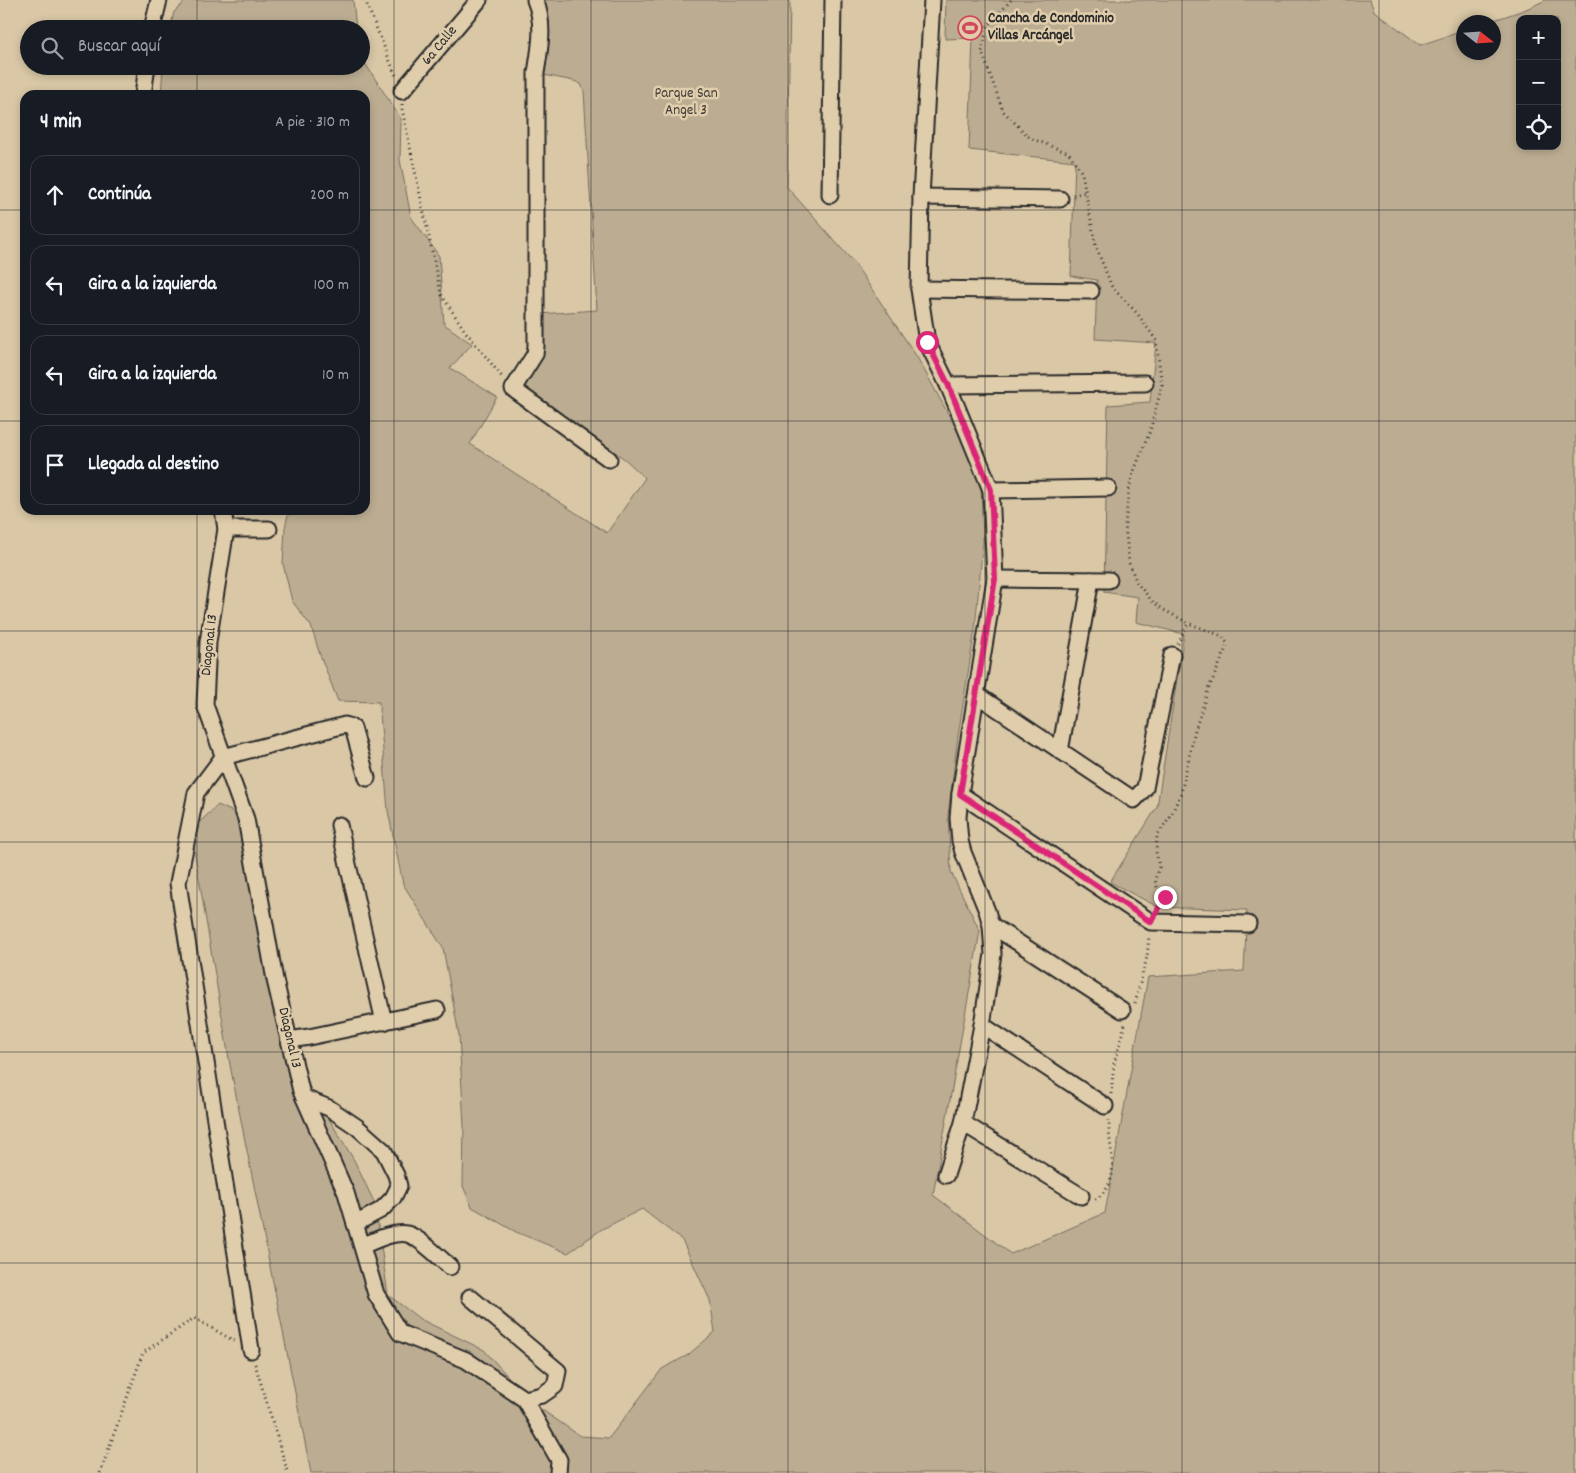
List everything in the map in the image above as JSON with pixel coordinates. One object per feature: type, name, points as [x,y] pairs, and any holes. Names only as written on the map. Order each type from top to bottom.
[{"type":"street","points":[[154,20],[159,0]]},
{"type":"street","name":"6a Calle","points":[[402,91],[479,0]]},
{"type":"street","points":[[535,0],[539,8],[541,34],[536,73],[536,346],[530,362],[513,389],[609,460]]},
{"type":"street","points":[[830,195],[833,0]]},
{"type":"street","points":[[932,0],[921,197],[919,289],[927,342],[948,384],[991,490],[995,579],[978,695],[960,794],[958,818],[963,852],[983,898],[991,925],[992,969],[963,1123],[946,1175]]},
{"type":"street","points":[[144,90],[145,75]]},
{"type":"street","points":[[921,197],[1060,199]]},
{"type":"street","points":[[919,289],[1091,291]]},
{"type":"street","points":[[948,384],[1145,383]]},
{"type":"street","points":[[991,490],[1108,488]]},
{"type":"street","name":"Diagonal 13","points":[[225,515],[226,529],[208,642],[205,705],[246,819],[275,980],[301,1090],[346,1193],[376,1294],[400,1333],[466,1360],[524,1399],[559,1460],[558,1473]]},
{"type":"street","points":[[226,529],[269,529]]},
{"type":"street","points":[[995,579],[1109,580]]},
{"type":"street","points":[[1060,752],[1091,580]]},
{"type":"street","points":[[978,695],[1134,800],[1145,788],[1172,655]]},
{"type":"street","points":[[250,1350],[178,883],[196,793],[223,757],[345,725],[353,728],[368,778]]},
{"type":"street","points":[[960,794],[1151,922],[1248,924]]},
{"type":"street","points":[[339,825],[384,1022]]},
{"type":"street","points":[[991,925],[1128,1012]]},
{"type":"street","points":[[290,1040],[437,1010]]},
{"type":"street","points":[[982,1025],[1108,1107]]},
{"type":"street","points":[[304,1098],[329,1108],[357,1127],[384,1152],[396,1176],[398,1186],[393,1198],[381,1210],[355,1224]]},
{"type":"street","points":[[963,1123],[1081,1196]]},
{"type":"street","points":[[362,1246],[389,1235],[406,1234],[422,1243],[450,1267]]},
{"type":"street","points":[[470,1297],[558,1370],[555,1386],[542,1395],[524,1399]]},
{"type":"path","points":[[366,0],[402,91],[402,109],[441,294],[465,331],[513,389]]},
{"type":"path","points":[[1010,0],[987,27],[982,52],[1003,111],[1030,138],[1069,153],[1082,173],[1096,247],[1112,286],[1137,313],[1156,340],[1162,386],[1150,431],[1132,476],[1125,525],[1126,544],[1132,574],[1144,592],[1164,610],[1222,636],[1227,643],[1208,690],[1195,730],[1181,793],[1172,813],[1157,836],[1156,852],[1159,868],[1155,880],[1158,890],[1165,897],[1151,922],[1147,957],[1128,1012],[1114,1064],[1108,1107],[1112,1176],[1103,1195],[1099,1198],[1090,1200],[1081,1196]]},
{"type":"path","points":[[1172,655],[1188,622]]},
{"type":"path","points":[[100,1473],[143,1353],[194,1318],[250,1350],[288,1473]]},
{"type":"green space","points":[[187,0],[353,0],[355,20],[172,20],[174,12]]},
{"type":"green space","name":"Parque San Angel 3","points":[[543,0],[790,0],[787,187],[855,264],[917,357],[963,441],[981,488],[983,541],[975,629],[948,815],[951,872],[980,931],[933,1195],[1011,1254],[1105,1213],[1148,977],[1244,971],[1247,910],[1158,907],[1110,882],[1157,807],[1184,634],[1136,622],[1138,597],[1104,592],[1108,405],[1150,402],[1156,343],[1095,339],[1097,280],[1071,276],[1075,161],[969,150],[973,38],[945,39],[946,0],[1370,0],[1374,11],[1420,45],[1456,33],[1456,60],[1501,60],[1501,18],[1546,0],[1576,0],[1576,1473],[311,1473],[230,1065],[191,830],[218,805],[244,817],[289,1031],[309,1086],[354,1160],[375,1204],[388,1295],[420,1319],[484,1350],[532,1403],[580,1436],[609,1438],[662,1369],[688,1355],[715,1332],[710,1300],[682,1240],[642,1209],[602,1229],[568,1253],[516,1232],[472,1207],[463,1186],[464,1126],[459,1035],[443,948],[403,884],[388,811],[379,702],[338,701],[311,626],[292,601],[283,564],[285,528],[288,515],[370,515],[370,90],[161,90],[162,75],[370,75],[370,71],[401,119],[400,160],[411,217],[439,256],[444,324],[472,344],[450,368],[497,397],[470,444],[607,533],[645,478],[626,460],[521,386],[540,314],[597,310],[584,91],[581,84],[544,75],[549,32]]},
{"type":"place","name":"Cancha de Condominio Villas Arcángel","points":[[970,28]]},
{"type":"route","points":[[927,342],[948,384],[991,490],[995,579],[978,695],[960,794],[1151,922],[1165,897]]}]
